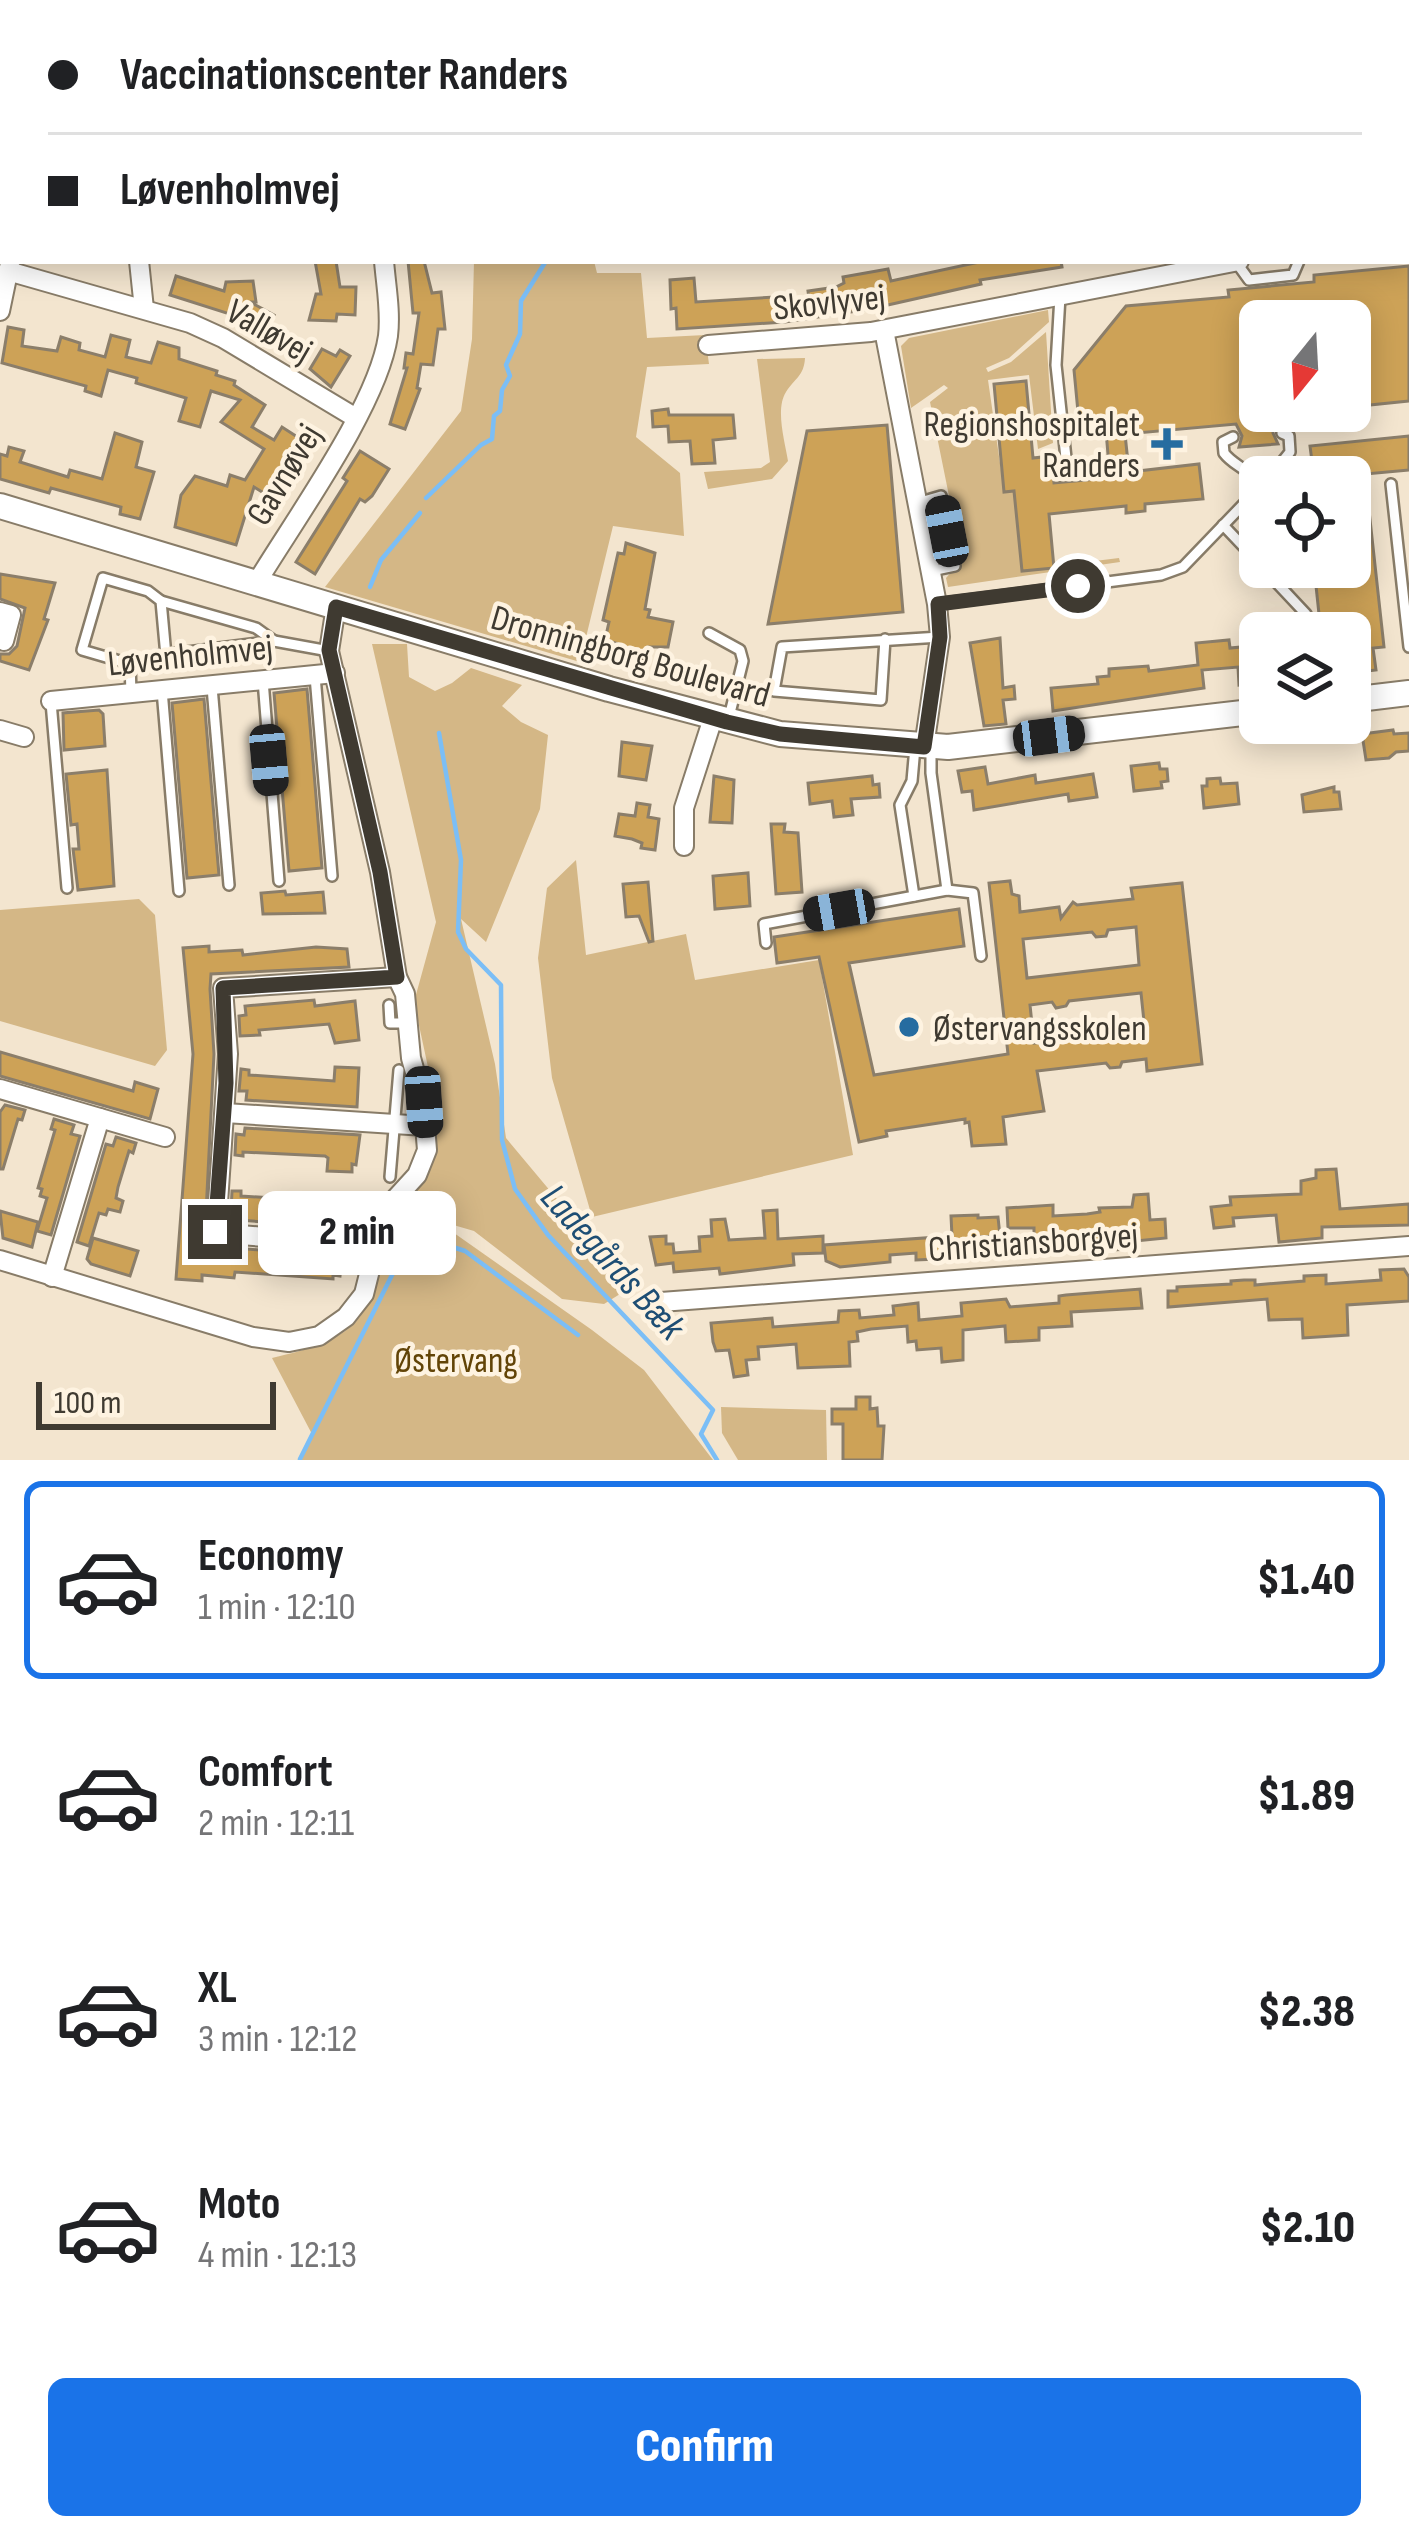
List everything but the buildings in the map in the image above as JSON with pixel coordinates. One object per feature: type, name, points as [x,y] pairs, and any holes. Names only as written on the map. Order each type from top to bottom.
[{"type":"street","points":[[139,264],[144,309]]},
{"type":"street","name":"Gavnøvej","points":[[257,582],[356,418],[382,362],[388,338],[384,264]]},
{"type":"street","name":"Skovlyvej","points":[[708,345],[884,330],[1221,264]]},
{"type":"street","points":[[0,311],[9,266]]},
{"type":"street","name":"Valløvej","points":[[9,266],[223,338],[356,418]]},
{"type":"street","points":[[884,330],[938,604],[940,637],[923,747]]},
{"type":"street","name":"Dronningborg Boulevard","points":[[0,506],[780,734],[923,747],[1239,713]]},
{"type":"street","points":[[0,1260],[253,1337],[289,1342],[320,1336],[346,1318],[364,1294],[385,1210],[417,1175],[427,1150],[405,994],[397,977],[380,872],[325,675],[336,607]]},
{"type":"street","points":[[0,612],[11,615],[4,641]]},
{"type":"street","name":"Løvenholmvej","points":[[51,701],[325,675]]},
{"type":"street","points":[[1371,698],[1409,693]]},
{"type":"street","points":[[684,846],[684,808],[720,720]]},
{"type":"street","points":[[0,730],[24,737]]},
{"type":"street","points":[[374,1246],[215,1232],[227,1054],[223,988],[397,977]]},
{"type":"street","points":[[0,1089],[165,1136]]},
{"type":"street","points":[[225,1112],[425,1126]]},
{"type":"street","points":[[52,1276],[100,1118]]},
{"type":"street","name":"Christiansborgvej","points":[[661,1302],[1409,1246]]},
{"type":"lane","points":[[1239,264],[1249,280],[1293,274],[1297,264]]},
{"type":"lane","points":[[1060,294],[1056,364],[1066,458]]},
{"type":"lane","points":[[1282,433],[1289,436],[1287,456]]},
{"type":"lane","points":[[1233,437],[1223,442],[1224,453],[1239,464]]},
{"type":"lane","points":[[1391,484],[1409,647]]},
{"type":"lane","points":[[938,604],[1161,575],[1183,567],[1239,509]]},
{"type":"lane","points":[[1223,525],[1239,542]]},
{"type":"lane","points":[[274,641],[256,628],[161,601],[148,591],[104,578],[82,650],[130,664],[274,641],[329,650]]},
{"type":"lane","points":[[1282,588],[1304,612]]},
{"type":"lane","points":[[161,601],[166,656]]},
{"type":"lane","points":[[785,631],[774,691],[881,700],[886,639]]},
{"type":"lane","points":[[710,633],[740,650],[743,662],[720,720]]},
{"type":"lane","points":[[782,647],[940,637]]},
{"type":"lane","points":[[130,664],[131,693]]},
{"type":"lane","points":[[325,675],[332,876]]},
{"type":"lane","points":[[262,680],[279,881]]},
{"type":"lane","points":[[212,685],[229,885]]},
{"type":"lane","points":[[162,690],[178,891]]},
{"type":"lane","points":[[51,701],[67,888]]},
{"type":"lane","points":[[923,747],[947,890]]},
{"type":"lane","points":[[914,896],[900,806],[923,747]]},
{"type":"lane","points":[[766,943],[764,924],[947,890],[973,893],[981,956]]},
{"type":"lane","points":[[389,1004],[391,1023],[408,1023]]},
{"type":"lane","points":[[390,1177],[399,1070]]},
{"type":"green space","points":[[474,264],[595,264],[597,273],[641,273],[647,338],[705,335],[709,364],[647,367],[636,437],[680,473],[684,536],[613,526],[580,662],[325,587],[461,411],[472,339]]},
{"type":"green space","points":[[1048,310],[1049,322],[1009,358],[986,368],[988,372],[1011,362],[1046,332],[1053,443],[1038,449],[1029,375],[988,380],[1004,491],[1014,491],[1022,570],[1119,558],[1120,562],[948,587],[946,578],[962,560],[930,402],[948,388],[944,385],[911,408],[901,346],[909,338]]},
{"type":"green space","points":[[805,358],[781,407],[788,461],[772,479],[708,489],[704,472],[761,468],[770,462],[757,359]]},
{"type":"green space","points":[[372,644],[407,644],[409,677],[435,691],[471,668],[522,685],[502,706],[548,735],[540,809],[486,942],[461,919],[495,1064],[506,1138],[618,1272],[620,1294],[604,1304],[562,1299],[474,1231],[395,1208],[434,1157],[434,1095],[414,1002],[436,922]]},
{"type":"green space","points":[[576,860],[586,955],[686,934],[695,980],[819,960],[853,1155],[592,1217],[552,1078],[538,958],[547,888]]},
{"type":"green space","points":[[139,899],[155,915],[167,1050],[155,1066],[0,1021],[0,910]]},
{"type":"green space","name":"Østervang","points":[[388,1220],[454,1233],[592,1330],[644,1370],[713,1460],[300,1460],[313,1436],[272,1358],[330,1340],[361,1315],[376,1278]]},
{"type":"green space","points":[[721,1407],[826,1410],[827,1460],[738,1460],[722,1433]]},
{"type":"waterway","name":"Ladegårds Bæk","points":[[426,498],[492,439],[494,416],[500,411],[502,390],[510,376],[506,365],[520,334],[521,301],[544,264]]},
{"type":"waterway","name":"Ladegårds Bæk","points":[[370,587],[381,560],[420,513]]},
{"type":"waterway","name":"Ladegårds Bæk","points":[[439,733],[461,860],[458,932],[466,949],[501,985],[502,1140],[515,1189],[548,1235],[713,1410],[701,1434],[717,1460]]},
{"type":"waterway","points":[[420,1243],[425,1238],[465,1251],[578,1335]]},
{"type":"waterway","points":[[300,1459],[392,1275],[411,1250]]},
{"type":"place","name":"Regionshospitalet Randers","points":[[1167,444]]},
{"type":"place","name":"Østervangsskolen","points":[[909,1027]]},
{"type":"route","points":[[215,1232],[227,1054],[223,988],[397,977],[380,872],[329,650],[336,607],[727,722],[780,734],[924,747],[940,637],[938,604],[1078,586]]}]
